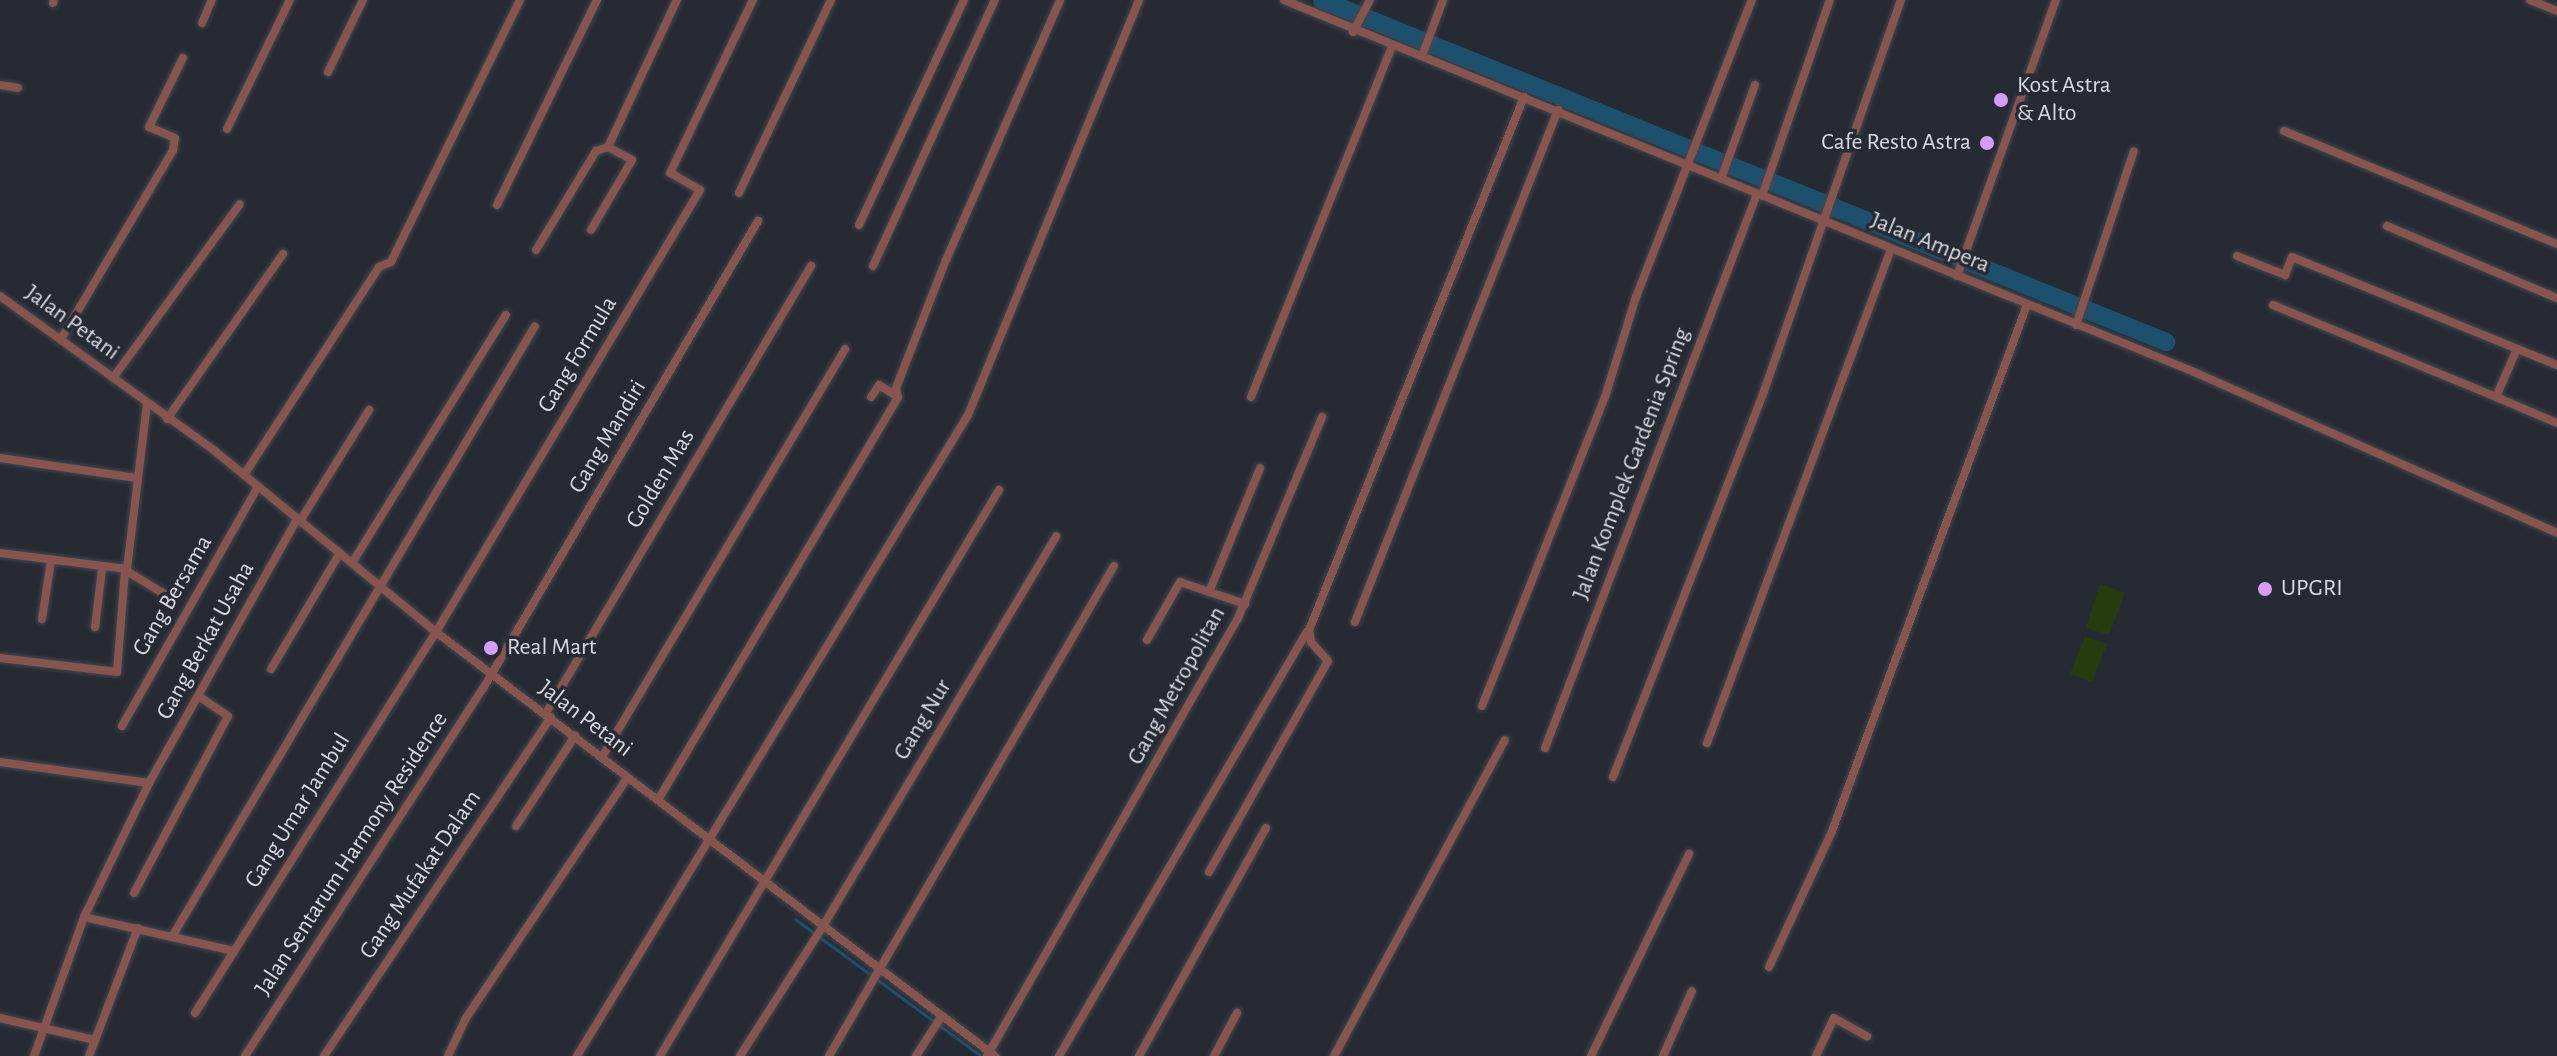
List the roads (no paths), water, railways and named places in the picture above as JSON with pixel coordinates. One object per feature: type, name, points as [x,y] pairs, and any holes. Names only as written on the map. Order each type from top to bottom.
[{"type":"street","points":[[202,23],[212,0]]},
{"type":"street","points":[[227,129],[290,0]]},
{"type":"street","points":[[328,72],[363,0]]},
{"type":"street","points":[[244,475],[379,267],[391,262],[520,0]]},
{"type":"street","points":[[497,205],[597,0]]},
{"type":"street","points":[[536,250],[596,151],[608,147],[677,0]]},
{"type":"street","name":"Gang Formula","points":[[436,632],[700,190],[670,173],[753,0]]},
{"type":"street","points":[[739,193],[831,0]]},
{"type":"street","points":[[859,225],[964,0]]},
{"type":"street","points":[[873,266],[995,0]]},
{"type":"street","points":[[658,800],[888,423],[898,397],[896,388],[946,260],[1060,0]]},
{"type":"street","points":[[577,1056],[712,841],[968,415],[1139,0]]},
{"type":"street","points":[[1424,51],[1443,0]]},
{"type":"street","points":[[1482,706],[1605,397],[1636,297],[1752,0]]},
{"type":"street","name":"Jalan Komplek Gardenia Spring","points":[[1545,748],[1761,195],[1830,0]]},
{"type":"street","points":[[1613,777],[1764,391],[1901,0]]},
{"type":"street","points":[[1958,272],[2056,0]]},
{"type":"street","points":[[2530,0],[2557,11]]},
{"type":"street","name":"Jalan Ampera","points":[[1290,1],[1393,44],[1424,51],[1524,97],[1722,176],[1761,195],[1825,217],[1891,249],[1958,272],[2027,305],[2077,322],[2557,533]]},
{"type":"street","points":[[1354,29],[1368,4]]},
{"type":"street","points":[[1251,397],[1393,44]]},
{"type":"street","points":[[61,339],[173,150],[175,138],[149,127],[183,58]]},
{"type":"street","points":[[0,85],[18,88]]},
{"type":"street","points":[[1722,176],[1755,85]]},
{"type":"street","points":[[1059,1056],[1309,630],[1524,97]]},
{"type":"street","points":[[1355,622],[1558,110]]},
{"type":"street","points":[[2284,131],[2557,244]]},
{"type":"street","points":[[591,230],[632,160],[608,147]]},
{"type":"street","points":[[2077,322],[2086,303],[2134,151]]},
{"type":"street","points":[[113,378],[240,204]]},
{"type":"street","name":"Gang Mandiri","points":[[490,673],[758,221]]},
{"type":"street","points":[[2387,226],[2557,298]]},
{"type":"street","points":[[1707,743],[1891,249]]},
{"type":"street","points":[[167,419],[283,254]]},
{"type":"street","points":[[2237,256],[2285,275],[2292,257],[2557,365]]},
{"type":"street","name":"Golden Mas","points":[[548,715],[811,266]]},
{"type":"street","name":"Jalan Petani","points":[[0,296],[113,378],[145,411],[167,419],[244,475],[436,632],[767,881],[880,974],[991,1055]]},
{"type":"street","points":[[1769,967],[1832,831],[2027,305]]},
{"type":"street","points":[[2273,305],[2557,423]]},
{"type":"street","points":[[352,563],[506,315]]},
{"type":"street","points":[[173,935],[535,326]]},
{"type":"street","points":[[602,757],[845,349]]},
{"type":"street","points":[[2496,397],[2517,349]]},
{"type":"street","points":[[871,397],[879,385],[898,397]]},
{"type":"street","name":"Gang Berkat Usaha","points":[[34,1056],[84,917],[149,783],[298,520],[369,410]]},
{"type":"street","points":[[0,658],[117,672],[145,411]]},
{"type":"street","name":"Gang Metropolitan","points":[[991,1055],[1245,604],[1322,417]]},
{"type":"street","points":[[0,458],[137,478]]},
{"type":"street","points":[[1209,592],[1260,468]]},
{"type":"street","name":"Gang Bersama","points":[[122,726],[258,487]]},
{"type":"street","points":[[660,1056],[999,490]]},
{"type":"street","name":"Gang Nur","points":[[740,1056],[822,928],[1056,536]]},
{"type":"street","points":[[0,553],[102,569],[126,569],[166,595]]},
{"type":"street","points":[[271,669],[340,553]]},
{"type":"street","points":[[42,619],[51,561]]},
{"type":"street","points":[[829,1056],[872,989],[1114,566]]},
{"type":"street","points":[[95,627],[102,569]]},
{"type":"street","points":[[1147,640],[1180,582],[1245,604]]},
{"type":"street","points":[[1209,872],[1328,661],[1311,642],[1309,630]]},
{"type":"street","name":"Gang Umar Jambul","points":[[195,1013],[436,632]]},
{"type":"street","name":"Jalan Sentarum Harmony Residence","points":[[245,1056],[490,673]]},
{"type":"street","points":[[134,893],[228,716],[198,696]]},
{"type":"street","name":"Gang Mufakat Dalam","points":[[324,1056],[548,715]]},
{"type":"street","points":[[516,826],[575,736]]},
{"type":"street","points":[[1334,1056],[1505,740]]},
{"type":"street","points":[[0,762],[149,783]]},
{"type":"street","points":[[448,1056],[466,1018],[628,777]]},
{"type":"street","points":[[1139,1056],[1266,828]]},
{"type":"street","points":[[1591,1056],[1689,854]]},
{"type":"street","points":[[84,917],[234,951]]},
{"type":"street","points":[[89,1056],[138,928]]},
{"type":"street","points":[[1663,1056],[1692,991]]},
{"type":"street","points":[[1214,1056],[1237,1013]]},
{"type":"street","points":[[0,1018],[95,1040]]},
{"type":"street","points":[[1816,1056],[1834,1018],[1867,1036]]},
{"type":"street","points":[[916,1056],[940,1019]]},
{"type":"waterway","points":[[1322,0],[2166,342]]},
{"type":"waterway","points":[[795,919],[981,1056]]},
{"type":"place","name":"Kost Astra & Alto","points":[[2001,100]]},
{"type":"place","name":"Cafe Resto Astra","points":[[1987,143]]},
{"type":"place","name":"UPGRI","points":[[2265,589]]},
{"type":"place","name":"Real Mart","points":[[491,648]]}]
